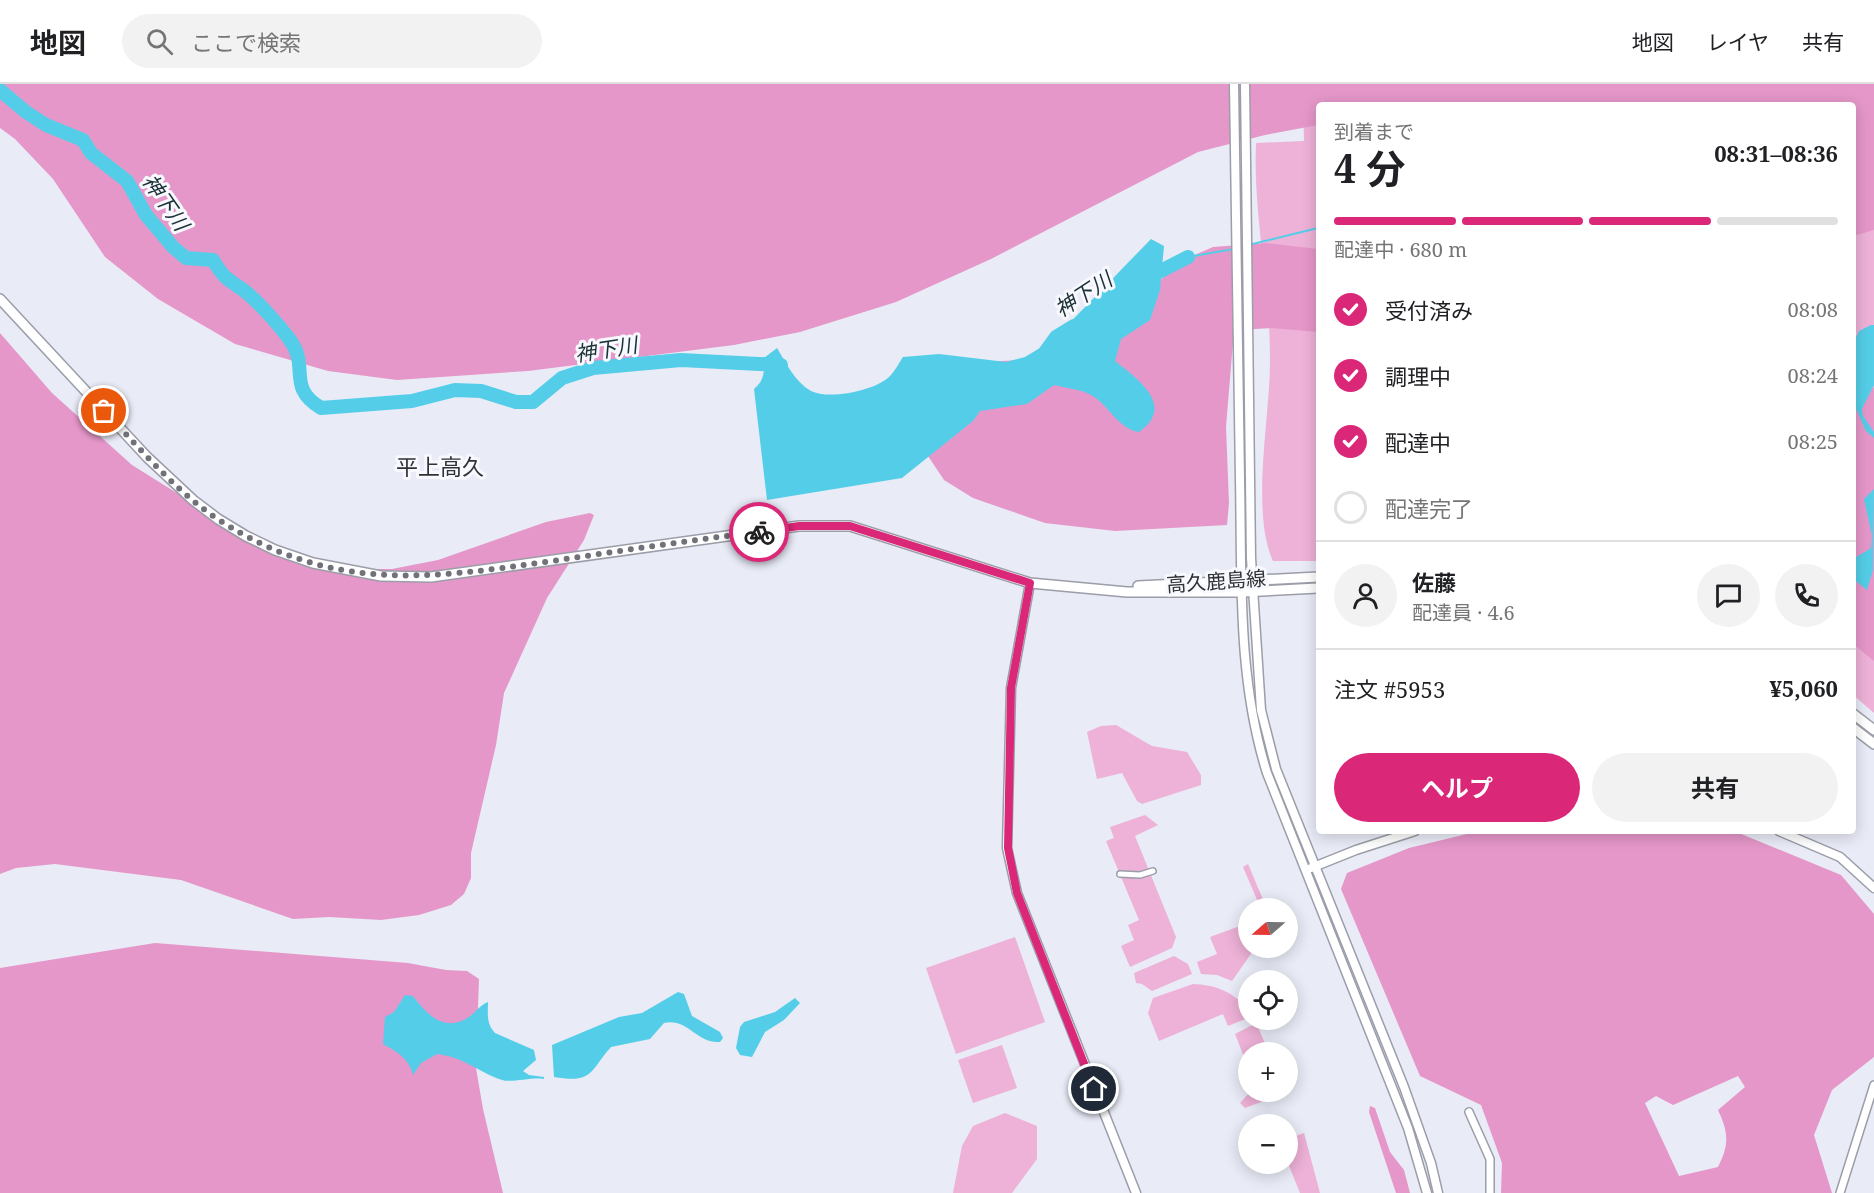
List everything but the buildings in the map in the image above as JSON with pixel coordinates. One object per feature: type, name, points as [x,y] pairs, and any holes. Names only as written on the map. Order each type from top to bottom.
[{"type":"main road","name":"高久鹿島線","points":[[0,299],[154,464],[193,500],[246,536],[275,550],[313,563],[381,576],[431,577],[799,526],[829,525],[850,526],[1030,583],[1115,590],[1243,592],[1316,588]]},
{"type":"main road","name":"高久鹿島線","points":[[1115,590],[1125,586],[1316,577]]},
{"type":"main road","points":[[1856,716],[1874,730]]},
{"type":"main road","points":[[1856,731],[1874,744]]},
{"type":"street","points":[[1234,84],[1242,579],[1246,676],[1258,744],[1305,871],[1408,1128],[1427,1193]]},
{"type":"street","points":[[1245,84],[1253,591],[1257,676],[1267,737],[1276,769],[1404,1086],[1431,1163],[1438,1193]]},
{"type":"street","points":[[1030,583],[1011,688],[1008,848],[1017,893],[1136,1193]]},
{"type":"street","points":[[1305,871],[1356,850],[1406,834]]},
{"type":"street","points":[[1786,834],[1840,857],[1874,888]]},
{"type":"street","points":[[1120,874],[1140,875],[1153,871]]},
{"type":"street","points":[[1840,1193],[1874,1085]]},
{"type":"street","points":[[1469,1112],[1490,1159],[1490,1193]]},
{"type":"shaded area","points":[[0,84],[1874,84],[1874,230],[1856,235],[1856,102],[1316,102],[1316,125],[1265,135],[1198,152],[991,259],[896,302],[800,332],[734,345],[528,371],[397,380],[328,371],[235,344],[158,299],[105,257],[53,179],[15,139],[0,128]]},
{"type":"shaded area","points":[[1303,84],[1874,84],[1874,713],[1856,697],[1856,102],[1316,102],[1316,561],[1273,561],[1266,540],[1263,516],[1263,461],[1270,357],[1257,196],[1256,143],[1304,141]]},
{"type":"shaded area","points":[[1266,243],[1316,249],[1316,332],[1272,328],[1239,330],[1233,342],[1226,427],[1229,503],[1227,525],[1115,531],[1045,523],[973,498],[944,480],[924,450],[979,362],[1047,359],[1156,284],[1181,261],[1213,247]]},
{"type":"shaded area","points":[[0,333],[52,393],[132,465],[212,515],[270,545],[310,559],[350,569],[392,569],[438,560],[546,522],[590,513],[594,515],[584,540],[547,598],[504,693],[496,745],[471,853],[471,878],[464,894],[451,905],[419,915],[381,920],[329,917],[293,919],[181,880],[55,864],[16,868],[0,874]]},
{"type":"shaded area","points":[[1874,388],[1874,661],[1856,646],[1856,391]]},
{"type":"shaded area","points":[[1116,725],[1152,746],[1187,752],[1201,775],[1201,785],[1142,804],[1137,801],[1122,773],[1097,779],[1087,732],[1101,726]]},
{"type":"shaded area","points":[[1145,815],[1158,825],[1135,836],[1176,937],[1172,948],[1130,967],[1121,946],[1134,940],[1128,925],[1139,920],[1106,841],[1114,838],[1110,827]]},
{"type":"shaded area","points":[[1467,834],[1741,834],[1841,875],[1874,914],[1874,1057],[1832,1090],[1814,1135],[1832,1193],[1501,1193],[1502,1163],[1481,1105],[1420,1076],[1341,889],[1347,873],[1409,848]],"holes":[[[1738,1076],[1745,1087],[1718,1110],[1726,1132],[1726,1145],[1718,1167],[1679,1176],[1645,1103],[1656,1096],[1673,1105]]]},
{"type":"shaded area","points":[[1248,864],[1262,898],[1256,898],[1243,867]]},
{"type":"shaded area","points":[[1238,927],[1238,958],[1248,958],[1232,981],[1217,975],[1201,974],[1197,962],[1217,954],[1210,937]]},
{"type":"shaded area","points":[[1015,937],[1045,1022],[956,1054],[926,968]]},
{"type":"shaded area","points":[[155,943],[408,963],[446,970],[467,971],[479,979],[476,1068],[483,1109],[503,1193],[0,1193],[0,968]]},
{"type":"shaded area","points":[[1174,956],[1188,964],[1192,974],[1152,991],[1136,983],[1134,973]]},
{"type":"shaded area","points":[[1193,984],[1209,986],[1229,993],[1238,1000],[1238,1022],[1228,1026],[1223,1014],[1159,1041],[1148,1013],[1153,998]]},
{"type":"shaded area","points":[[1243,1030],[1259,1030],[1264,1042],[1238,1042],[1235,1034]]},
{"type":"shaded area","points":[[1002,1045],[1017,1088],[973,1103],[958,1060]]},
{"type":"shaded area","points":[[1241,1102],[1261,1102],[1245,1108]]},
{"type":"shaded area","points":[[1370,1106],[1375,1108],[1390,1152],[1404,1170],[1410,1193],[1396,1193],[1369,1112]]},
{"type":"shaded area","points":[[1005,1113],[1037,1126],[1037,1159],[1012,1193],[953,1193],[962,1146],[973,1126]]},
{"type":"shaded area","points":[[1304,1133],[1320,1193],[1300,1193],[1292,1174],[1298,1174],[1298,1135]]},
{"type":"water","points":[[1151,239],[1164,246],[1160,290],[1150,320],[1121,339],[1115,361],[1134,376],[1150,394],[1154,403],[1154,412],[1150,422],[1139,432],[1119,422],[1091,395],[1054,385],[1027,404],[980,411],[973,421],[902,478],[767,500],[754,389],[762,379],[764,358],[777,348],[800,383],[811,391],[829,395],[874,386],[892,374],[903,357],[939,354],[1006,362],[1025,357],[1053,340]]},
{"type":"water","points":[[1874,325],[1874,385],[1862,409],[1863,416],[1874,432],[1874,438],[1866,431],[1856,409],[1856,338],[1859,331]]},
{"type":"water","points":[[1874,489],[1873,570],[1867,590],[1856,581],[1856,557],[1871,548],[1872,536],[1864,499]]},
{"type":"water","points":[[678,992],[684,994],[692,1016],[720,1032],[723,1038],[720,1042],[705,1039],[680,1024],[664,1023],[650,1039],[611,1047],[584,1077],[567,1079],[554,1077],[552,1045],[619,1017],[642,1013]]},
{"type":"water","points":[[405,995],[413,996],[424,1010],[437,1020],[452,1023],[469,1017],[488,1002],[488,1018],[492,1029],[495,1033],[534,1050],[536,1060],[523,1071],[529,1075],[544,1077],[544,1079],[502,1080],[463,1061],[437,1054],[421,1063],[413,1075],[405,1060],[383,1044],[385,1017],[394,1012]]},
{"type":"water","points":[[795,998],[800,1003],[784,1020],[765,1032],[752,1057],[740,1055],[736,1048],[740,1027],[744,1022],[775,1012]]},
{"type":"waterway","name":"神下川","points":[[0,90],[46,125],[83,140],[91,153],[127,181],[146,215],[173,247],[186,258],[213,260],[226,277],[248,293],[290,340],[296,350],[304,392],[321,408],[412,401],[455,390],[481,391],[516,402],[533,402],[562,378],[593,368],[681,360],[781,365]]},
{"type":"waterway","points":[[1240,247],[1316,228]]},
{"type":"waterway","points":[[1188,257],[1234,249]]},
{"type":"waterway","name":"神下川","points":[[1147,278],[1188,257]]},
{"type":"waterway","name":"神下川","points":[[1043,355],[1056,337],[1074,326]]},
{"type":"way so far","points":[[104,411],[168,478],[218,519],[275,550],[313,563],[348,571],[381,576],[431,577],[759,532]]},
{"type":"district","name":"平上高久","points":[[440,466]]},
{"type":"route","points":[[759,532],[799,526],[850,526],[1030,583],[1011,688],[1008,848],[1017,893],[1094,1089]]}]
